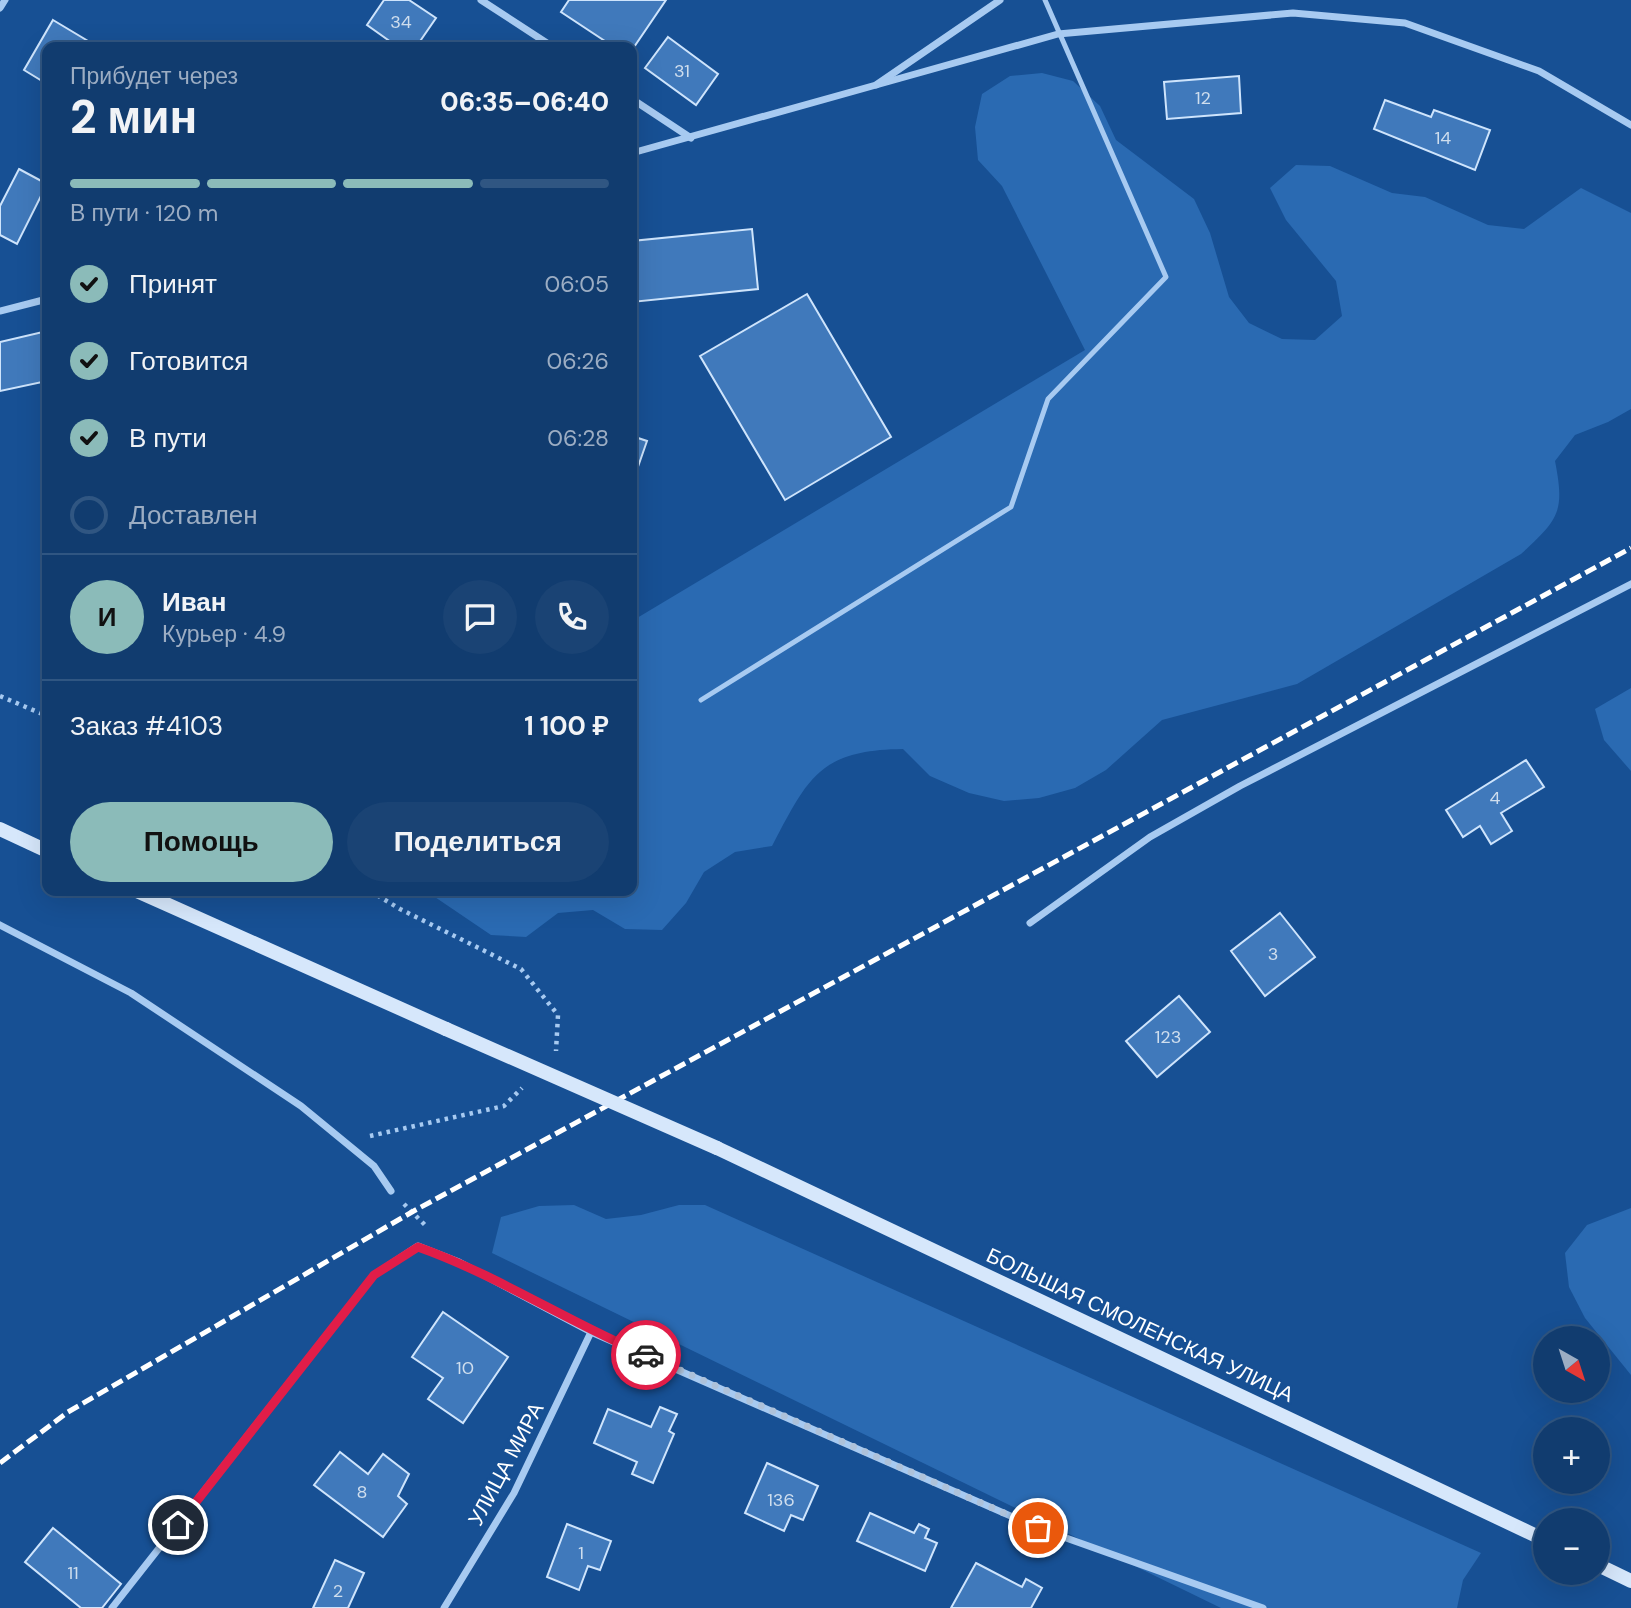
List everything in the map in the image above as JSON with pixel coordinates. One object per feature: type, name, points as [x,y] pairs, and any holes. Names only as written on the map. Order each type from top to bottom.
[{"type":"main road","points":[[0,829],[42,848]]},
{"type":"main road","name":"БОЛЬШАЯ СМОЛЕНСКАЯ УЛИЦА","points":[[148,896],[717,1148],[1533,1534]]},
{"type":"main road","points":[[1610,1571],[1631,1581]]},
{"type":"street","points":[[0,8],[5,0]]},
{"type":"street","points":[[481,0],[545,42]]},
{"type":"street","points":[[876,85],[1000,0]]},
{"type":"street","points":[[637,152],[1058,34],[1293,13],[1405,23],[1539,71],[1631,125]]},
{"type":"street","points":[[637,102],[691,138]]},
{"type":"street","points":[[0,311],[42,300]]},
{"type":"street","points":[[1030,923],[1172,824],[1631,584]]},
{"type":"street","points":[[0,925],[131,993],[301,1107],[374,1166],[391,1191]]},
{"type":"street","points":[[112,1608],[374,1275],[418,1247],[459,1262],[592,1332],[1038,1528],[1263,1608]]},
{"type":"street","name":"УЛИЦА МИРА","points":[[444,1608],[514,1493],[592,1332]]},
{"type":"lane","points":[[701,700],[1011,507],[1048,399],[1166,277],[1045,0]]},
{"type":"path","points":[[0,696],[42,714]]},
{"type":"shaded area","points":[[1042,73],[1073,81],[1100,106],[1116,140],[1194,199],[1210,233],[1229,297],[1249,323],[1282,339],[1315,340],[1342,316],[1336,281],[1286,220],[1270,188],[1296,165],[1330,166],[1392,193],[1425,197],[1488,225],[1524,229],[1581,188],[1631,213],[1631,409],[1608,422],[1575,435],[1555,461],[1559,492],[1556,513],[1544,532],[1521,554],[1297,684],[1162,720],[1106,770],[1075,788],[1039,798],[1004,801],[969,793],[930,776],[903,749],[852,755],[834,762],[807,786],[772,846],[735,852],[704,872],[686,903],[662,930],[625,929],[593,910],[558,913],[526,937],[491,935],[433,896],[637,896],[637,618],[1085,350],[1002,186],[978,160],[975,127],[982,94],[1010,76]]},
{"type":"shaded area","points":[[1631,688],[1631,771],[1604,740],[1595,709]]},
{"type":"shaded area","points":[[574,1205],[606,1219],[641,1215],[679,1205],[705,1205],[1481,1553],[1463,1580],[1457,1608],[1221,1608],[492,1253],[501,1217],[539,1206]]},
{"type":"shaded area","points":[[1631,1208],[1631,1375],[1610,1349],[1610,1326],[1591,1326],[1569,1287],[1565,1253],[1587,1225]]},
{"type":"building","points":[[384,0],[409,0],[436,18],[419,42],[391,42],[367,25]]},
{"type":"building","points":[[569,0],[666,0],[637,43],[606,42],[561,12]]},
{"type":"building","points":[[53,20],[90,42],[42,42],[42,81],[24,70]]},
{"type":"building","points":[[668,37],[718,74],[696,105],[645,68]]},
{"type":"building","points":[[1239,76],[1241,113],[1167,119],[1164,82]]},
{"type":"building","points":[[1385,100],[1431,117],[1434,110],[1490,130],[1475,170],[1374,129]]},
{"type":"building","points":[[19,169],[42,181],[42,194],[17,244],[0,235],[0,206]]},
{"type":"building","points":[[752,229],[758,289],[637,301],[637,240]]},
{"type":"building","points":[[807,294],[891,437],[785,500],[700,356]]},
{"type":"building","points":[[42,332],[42,382],[0,391],[0,342]]},
{"type":"building","points":[[637,438],[647,441],[637,470]]},
{"type":"building","points":[[1526,760],[1544,787],[1501,813],[1512,831],[1491,844],[1480,826],[1463,837],[1446,810]]},
{"type":"building","points":[[1280,913],[1315,957],[1265,996],[1231,951]]},
{"type":"building","points":[[1179,996],[1210,1032],[1157,1077],[1126,1041]]},
{"type":"building","points":[[443,1312],[508,1357],[463,1423],[428,1399],[443,1378],[412,1357]]},
{"type":"building","points":[[660,1407],[677,1414],[669,1431],[674,1434],[653,1483],[632,1474],[637,1462],[594,1443],[608,1409],[651,1427]]},
{"type":"building","points":[[340,1452],[368,1474],[383,1454],[409,1474],[398,1496],[407,1504],[383,1537],[314,1485]]},
{"type":"building","points":[[767,1463],[818,1486],[803,1520],[791,1515],[784,1531],[745,1513]]},
{"type":"building","points":[[870,1513],[914,1533],[919,1524],[929,1529],[925,1538],[937,1543],[925,1571],[857,1541]]},
{"type":"building","points":[[567,1524],[611,1541],[600,1570],[588,1566],[579,1590],[547,1577]]},
{"type":"building","points":[[53,1528],[121,1584],[102,1608],[81,1608],[25,1562]]},
{"type":"building","points":[[335,1560],[364,1573],[348,1608],[313,1608]]},
{"type":"building","points":[[976,1563],[1022,1587],[1026,1579],[1042,1588],[1031,1608],[951,1608]]},
{"type":"railway","points":[[0,1463],[68,1412],[412,1212],[1631,548]]},
{"type":"way so far","points":[[646,1355],[1038,1528]]},
{"type":"route","points":[[178,1525],[374,1275],[418,1247],[459,1262],[592,1332],[646,1355]]}]
